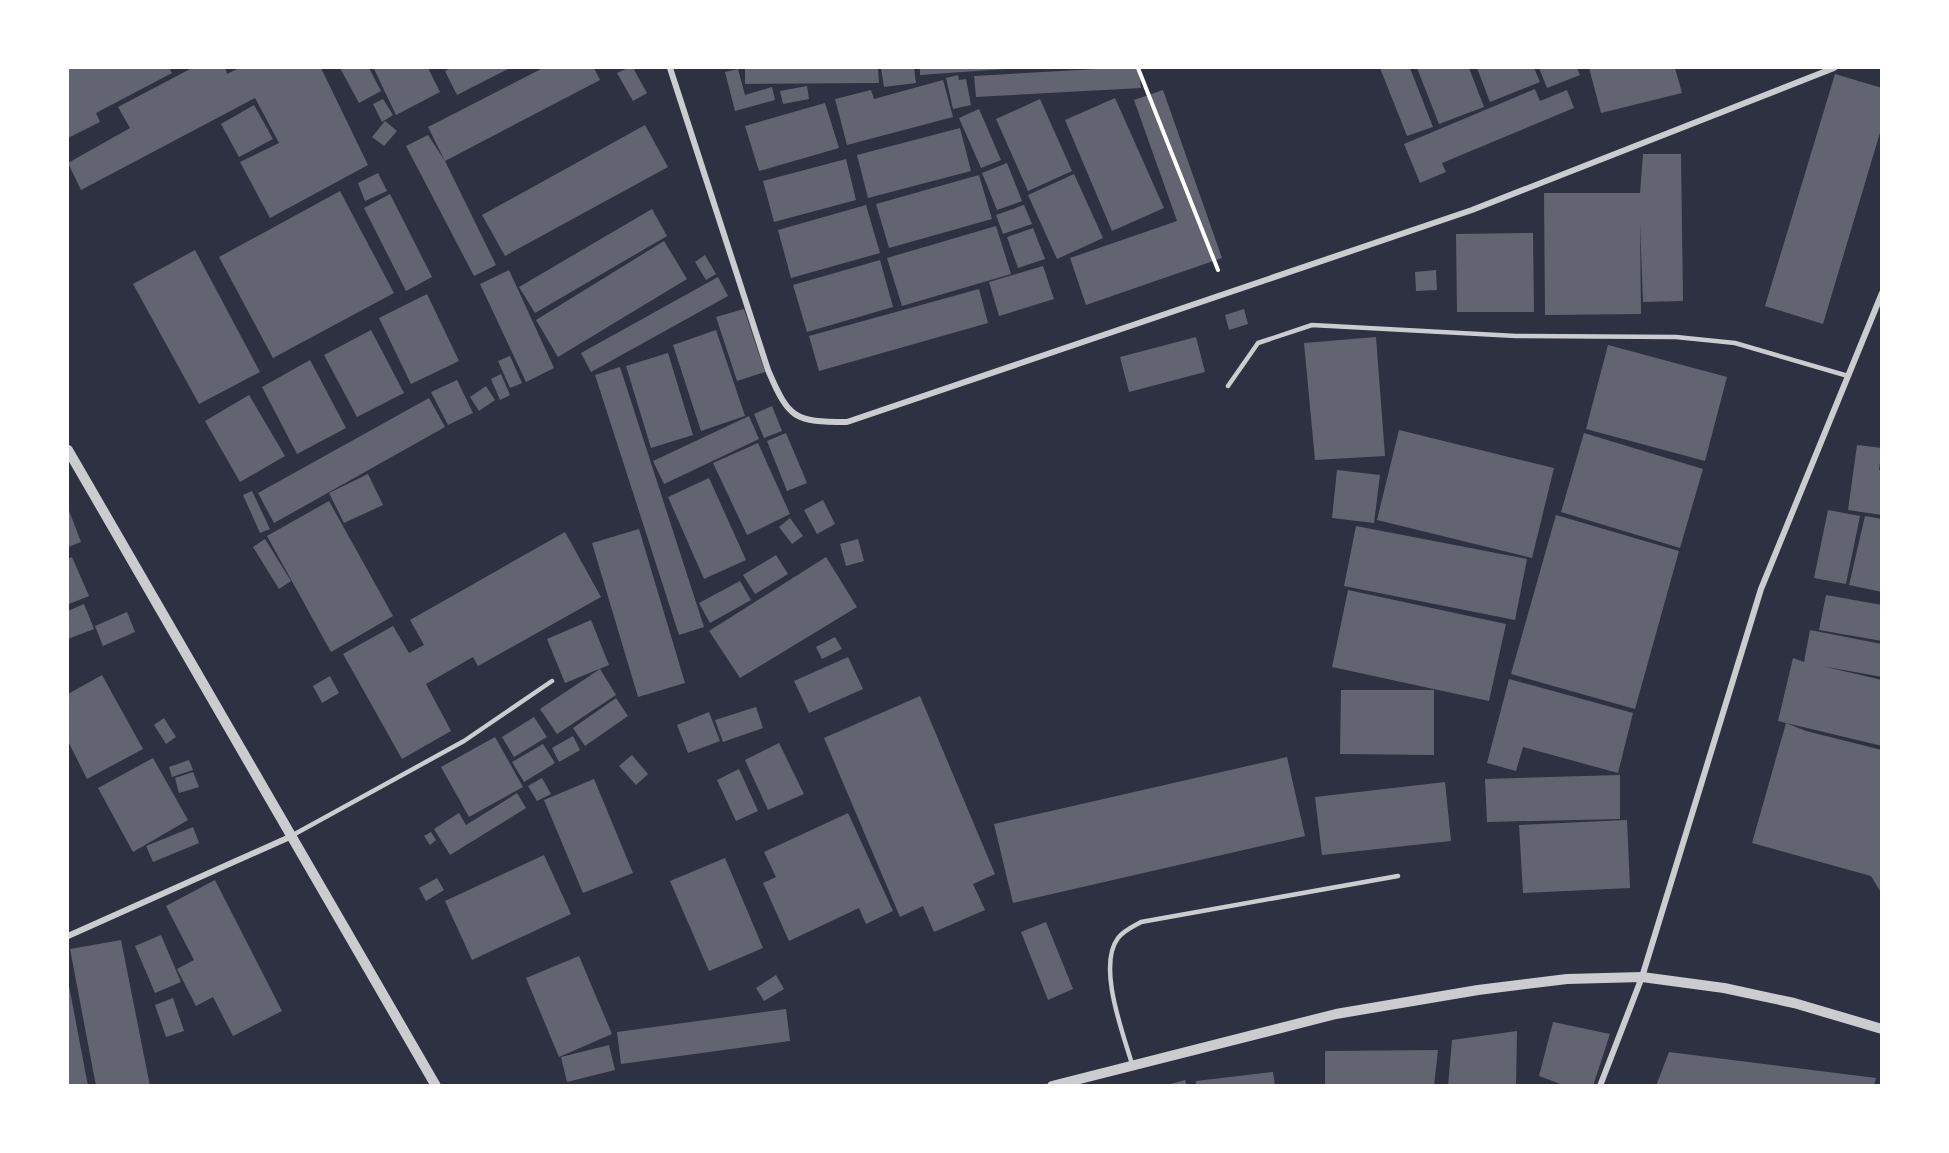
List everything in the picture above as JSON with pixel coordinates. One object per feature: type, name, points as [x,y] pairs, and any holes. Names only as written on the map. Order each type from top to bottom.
[{"type":"street","points":[[670,68],[768,370],[782,402],[794,415],[811,422],[847,422],[1472,210],[1834,68]]},
{"type":"street","points":[[1600,1086],[1642,978],[1761,589],[1881,293]]},
{"type":"street","points":[[68,450],[293,835],[436,1086]]},
{"type":"street","points":[[68,936],[293,835]]},
{"type":"street","points":[[1052,1086],[1336,1014],[1403,1001],[1567,979],[1642,978],[1724,988],[1794,1003],[1881,1029]]},
{"type":"lane","points":[[1228,386],[1258,343],[1312,325],[1516,336],[1676,337],[1735,343],[1848,376]]},
{"type":"lane","points":[[293,835],[464,741],[552,681]]},
{"type":"lane","points":[[1133,1066],[1119,1019],[1109,964],[1111,952],[1119,937],[1141,922],[1398,876]]},
{"type":"path","points":[[1138,68],[1228,293]]},
{"type":"building","points":[[68,68],[169,68],[172,73],[96,113],[100,122],[68,138]]},
{"type":"building","points":[[192,68],[225,68],[227,74],[239,68],[321,68],[368,165],[270,218],[240,162],[279,143],[255,98],[81,190],[68,163],[130,128],[118,107]]},
{"type":"building","points":[[340,68],[369,68],[381,91],[359,103]]},
{"type":"building","points":[[428,68],[440,92],[396,115],[374,69]]},
{"type":"building","points":[[451,68],[510,68],[457,95],[445,71]]},
{"type":"building","points":[[543,68],[594,68],[600,80],[445,161],[428,127]]},
{"type":"building","points":[[633,68],[647,93],[633,101],[617,73]]},
{"type":"building","points":[[745,68],[878,68],[879,83],[745,84]]},
{"type":"building","points":[[881,68],[914,68],[916,83],[884,87]]},
{"type":"building","points":[[920,68],[1005,68],[1005,69],[920,75]]},
{"type":"building","points":[[1139,68],[1141,88],[976,97],[974,76]]},
{"type":"building","points":[[1380,68],[1410,68],[1433,127],[1407,136]]},
{"type":"building","points":[[1417,68],[1469,68],[1484,107],[1439,124]]},
{"type":"building","points":[[1477,68],[1534,68],[1540,82],[1490,102]]},
{"type":"building","points":[[1539,68],[1577,68],[1580,75],[1547,88]]},
{"type":"building","points":[[1589,68],[1675,68],[1682,93],[1601,113]]},
{"type":"building","points":[[738,69],[745,95],[772,87],[775,100],[735,111],[725,72]]},
{"type":"building","points":[[1835,74],[1882,88],[1882,126],[1823,324],[1765,306]]},
{"type":"building","points":[[958,75],[959,80],[966,79],[971,105],[953,109],[946,78]]},
{"type":"building","points":[[943,80],[953,117],[847,145],[835,99],[871,90],[874,99]]},
{"type":"building","points":[[807,86],[809,99],[783,104],[780,91]]},
{"type":"building","points":[[1535,89],[1540,101],[1567,90],[1574,108],[1442,163],[1446,172],[1420,183],[1404,144]]},
{"type":"building","points":[[1163,90],[1222,258],[1086,305],[1070,258],[1177,221],[1134,100]]},
{"type":"building","points":[[1115,98],[1164,208],[1112,231],[1065,120]]},
{"type":"building","points":[[383,99],[393,115],[382,122],[373,104]]},
{"type":"building","points":[[1040,99],[1072,171],[1028,191],[996,119]]},
{"type":"building","points":[[825,103],[839,148],[759,171],[745,126]]},
{"type":"building","points":[[254,105],[273,139],[239,157],[221,124]]},
{"type":"building","points":[[979,109],[1001,160],[981,168],[959,118]]},
{"type":"building","points":[[385,121],[397,131],[384,146],[372,137]]},
{"type":"building","points":[[645,125],[668,167],[505,256],[482,215]]},
{"type":"building","points":[[960,128],[971,171],[868,198],[857,155]]},
{"type":"building","points":[[428,135],[445,161],[496,265],[474,276],[406,146]]},
{"type":"building","points":[[1643,154],[1681,154],[1683,301],[1643,302],[1640,222],[1641,314],[1545,315],[1544,193],[1640,193]]},
{"type":"building","points":[[846,159],[856,200],[774,222],[763,181]]},
{"type":"building","points":[[1007,163],[1022,201],[997,210],[982,173]]},
{"type":"building","points":[[378,173],[387,191],[365,201],[358,183]]},
{"type":"building","points":[[1074,174],[1103,238],[1057,259],[1028,195]]},
{"type":"building","points":[[979,175],[992,219],[889,248],[876,204]]},
{"type":"building","points":[[340,191],[394,293],[273,358],[219,257]]},
{"type":"building","points":[[390,194],[432,277],[406,291],[364,208]]},
{"type":"building","points":[[866,205],[880,253],[791,278],[778,230]]},
{"type":"building","points":[[1024,205],[1032,224],[1003,234],[996,215]]},
{"type":"building","points":[[652,209],[667,236],[535,313],[519,287]]},
{"type":"building","points":[[996,226],[1011,274],[902,306],[887,258]]},
{"type":"building","points":[[1033,228],[1045,259],[1018,268],[1007,237]]},
{"type":"building","points":[[1533,233],[1534,312],[1457,312],[1456,234]]},
{"type":"building","points":[[664,241],[687,279],[558,357],[536,320]]},
{"type":"building","points":[[195,250],[260,372],[199,404],[133,284]]},
{"type":"building","points":[[705,255],[716,274],[706,280],[695,262]]},
{"type":"building","points":[[880,260],[893,307],[807,332],[793,285]]},
{"type":"building","points":[[1043,266],[1054,299],[999,316],[989,282]]},
{"type":"building","points":[[509,270],[554,368],[526,382],[480,284]]},
{"type":"building","points":[[1436,270],[1437,290],[1416,291],[1415,272]]},
{"type":"building","points":[[718,277],[728,296],[591,372],[581,353]]},
{"type":"building","points":[[979,289],[988,323],[819,371],[809,336]]},
{"type":"building","points":[[427,294],[459,361],[411,384],[379,318]]},
{"type":"building","points":[[744,309],[765,372],[737,381],[716,317]]},
{"type":"building","points":[[1244,309],[1248,324],[1229,330],[1225,315]]},
{"type":"building","points":[[371,330],[404,393],[357,417],[324,355]]},
{"type":"building","points":[[716,330],[745,416],[701,431],[673,345]]},
{"type":"building","points":[[1196,337],[1205,372],[1129,392],[1120,357]]},
{"type":"building","points":[[1376,337],[1385,456],[1315,460],[1304,343]]},
{"type":"building","points":[[1608,345],[1727,377],[1705,461],[1586,429]]},
{"type":"building","points":[[668,353],[693,435],[651,448],[626,366]]},
{"type":"building","points":[[510,356],[522,383],[510,388],[498,361]]},
{"type":"building","points":[[310,360],[346,428],[297,454],[262,387]]},
{"type":"building","points":[[620,367],[704,627],[679,635],[595,375]]},
{"type":"building","points":[[501,374],[510,395],[500,400],[491,379]]},
{"type":"building","points":[[457,380],[473,413],[448,425],[431,392]]},
{"type":"building","points":[[486,386],[495,400],[479,411],[470,397]]},
{"type":"building","points":[[249,395],[285,456],[240,482],[205,421]]},
{"type":"building","points":[[429,398],[445,427],[274,523],[258,493]]},
{"type":"building","points":[[772,406],[782,431],[764,438],[754,414]]},
{"type":"building","points":[[749,416],[759,439],[664,484],[653,461]]},
{"type":"building","points":[[1399,430],[1554,468],[1532,558],[1377,520]]},
{"type":"building","points":[[786,433],[807,483],[787,491],[767,441]]},
{"type":"building","points":[[1584,433],[1703,469],[1680,548],[1561,512]]},
{"type":"building","points":[[758,443],[790,514],[747,535],[713,463]]},
{"type":"building","points":[[1857,445],[1882,448],[1879,470],[1882,470],[1882,515],[1848,510]]},
{"type":"building","points":[[1337,470],[1380,475],[1374,523],[1332,518]]},
{"type":"building","points":[[368,474],[383,505],[344,523],[329,493]]},
{"type":"building","points":[[709,478],[746,560],[704,579],[668,497]]},
{"type":"building","points":[[252,491],[270,529],[260,533],[243,495]]},
{"type":"building","points":[[823,500],[835,524],[817,534],[804,510]]},
{"type":"building","points":[[329,501],[393,616],[331,652],[267,536]]},
{"type":"building","points":[[68,508],[81,542],[68,547]]},
{"type":"building","points":[[1828,510],[1860,516],[1846,584],[1814,578]]},
{"type":"building","points":[[1556,515],[1679,551],[1635,709],[1511,674]]},
{"type":"building","points":[[1865,516],[1882,519],[1882,592],[1849,585]]},
{"type":"building","points":[[790,518],[803,536],[792,544],[779,527]]},
{"type":"building","points":[[1356,526],[1527,559],[1515,620],[1344,586]]},
{"type":"building","points":[[639,529],[685,683],[638,697],[592,543]]},
{"type":"building","points":[[565,532],[601,597],[478,666],[473,657],[426,684],[451,731],[402,759],[343,654],[393,626],[409,653],[424,645],[410,620]]},
{"type":"building","points":[[265,539],[291,581],[279,589],[253,547]]},
{"type":"building","points":[[858,539],[864,561],[846,566],[840,544]]},
{"type":"building","points":[[776,555],[788,574],[755,594],[743,575]]},
{"type":"building","points":[[72,557],[89,596],[69,604],[68,559]]},
{"type":"building","points":[[826,557],[857,607],[740,678],[709,631]]},
{"type":"building","points":[[740,581],[751,600],[710,623],[699,603]]},
{"type":"building","points":[[1348,590],[1506,624],[1489,701],[1332,667]]},
{"type":"building","points":[[1826,595],[1882,605],[1882,641],[1819,630]]},
{"type":"building","points":[[84,604],[94,629],[68,639],[68,611]]},
{"type":"building","points":[[127,612],[135,632],[103,646],[95,626]]},
{"type":"building","points":[[591,620],[609,665],[565,683],[547,639]]},
{"type":"building","points":[[1810,630],[1882,644],[1882,677],[1822,666],[1882,680],[1882,746],[1778,721],[1793,658],[1804,662]]},
{"type":"building","points":[[835,637],[842,649],[822,659],[816,647]]},
{"type":"building","points":[[848,657],[863,689],[809,713],[794,681]]},
{"type":"building","points":[[600,669],[616,695],[557,734],[540,709]]},
{"type":"building","points":[[102,675],[143,749],[87,779],[68,741],[68,694]]},
{"type":"building","points":[[330,676],[339,693],[322,703],[313,686]]},
{"type":"building","points":[[1509,679],[1633,713],[1618,773],[1523,747],[1516,771],[1487,763]]},
{"type":"building","points":[[1341,690],[1434,690],[1434,755],[1340,754]]},
{"type":"building","points":[[920,696],[995,874],[973,884],[985,910],[934,932],[923,906],[900,917],[824,738]]},
{"type":"building","points":[[616,698],[628,716],[585,746],[573,728]]},
{"type":"building","points":[[756,707],[763,728],[723,742],[715,720]]},
{"type":"building","points":[[709,712],[720,741],[688,753],[677,725]]},
{"type":"building","points":[[534,717],[547,737],[514,757],[502,737]]},
{"type":"building","points":[[164,718],[176,737],[166,744],[154,725]]},
{"type":"building","points":[[1786,723],[1806,731],[1882,750],[1882,894],[1871,876],[1752,843]]},
{"type":"building","points":[[573,736],[580,750],[559,762],[552,748]]},
{"type":"building","points":[[495,737],[523,787],[469,817],[441,767]]},
{"type":"building","points":[[779,743],[804,794],[768,810],[745,760]]},
{"type":"building","points":[[543,744],[555,763],[524,782],[512,762]]},
{"type":"building","points":[[632,755],[648,774],[636,785],[619,766]]},
{"type":"building","points":[[1287,757],[1305,836],[1013,903],[994,824]]},
{"type":"building","points":[[153,758],[188,820],[133,852],[98,788]]},
{"type":"building","points":[[189,760],[193,770],[172,777],[169,767]]},
{"type":"building","points":[[739,769],[758,811],[736,821],[717,780]]},
{"type":"building","points":[[193,772],[199,787],[179,793],[175,778]]},
{"type":"building","points":[[1620,775],[1620,819],[1487,822],[1485,779]]},
{"type":"building","points":[[542,778],[551,794],[537,801],[528,786]]},
{"type":"building","points":[[594,779],[633,873],[583,893],[544,800]]},
{"type":"building","points":[[1445,782],[1451,841],[1322,855],[1315,797]]},
{"type":"building","points":[[517,793],[526,808],[450,855],[434,829],[459,813],[466,825]]},
{"type":"building","points":[[848,813],[893,911],[866,924],[859,908],[789,941],[763,883],[776,877],[764,852]]},
{"type":"building","points":[[1627,820],[1630,888],[1523,893],[1519,825]]},
{"type":"building","points":[[193,827],[199,843],[153,862],[146,846]]},
{"type":"building","points":[[431,832],[436,840],[430,845],[424,836]]},
{"type":"building","points":[[544,855],[571,914],[472,960],[445,901]]},
{"type":"building","points":[[725,858],[763,948],[709,971],[670,881]]},
{"type":"building","points":[[437,878],[444,890],[426,901],[419,888]]},
{"type":"building","points":[[215,880],[282,1011],[233,1036],[213,997],[196,1006],[177,969],[194,960],[166,906]]},
{"type":"building","points":[[1046,922],[1073,989],[1048,1000],[1021,932]]},
{"type":"building","points":[[161,935],[181,982],[155,993],[135,946]]},
{"type":"building","points":[[121,940],[150,1086],[96,1086],[70,949]]},
{"type":"building","points":[[579,956],[612,1034],[559,1057],[526,978]]},
{"type":"building","points":[[776,975],[784,989],[764,1001],[756,988]]},
{"type":"building","points":[[69,986],[88,1086],[68,1086]]},
{"type":"building","points":[[173,998],[184,1031],[166,1037],[155,1005]]},
{"type":"building","points":[[786,1009],[790,1041],[621,1064],[617,1032]]},
{"type":"building","points":[[1553,1022],[1610,1034],[1593,1086],[1566,1086],[1539,1076]]},
{"type":"building","points":[[1517,1031],[1516,1086],[1448,1086],[1452,1040]]},
{"type":"building","points":[[609,1045],[615,1070],[567,1082],[561,1057]]},
{"type":"building","points":[[1438,1050],[1434,1086],[1325,1086],[1325,1051]]},
{"type":"building","points":[[1669,1052],[1876,1078],[1874,1086],[1656,1086]]},
{"type":"building","points":[[1273,1072],[1275,1086],[1196,1086],[1196,1081]]},
{"type":"building","points":[[1185,1080],[1187,1086],[1167,1086],[1167,1085]]}]
